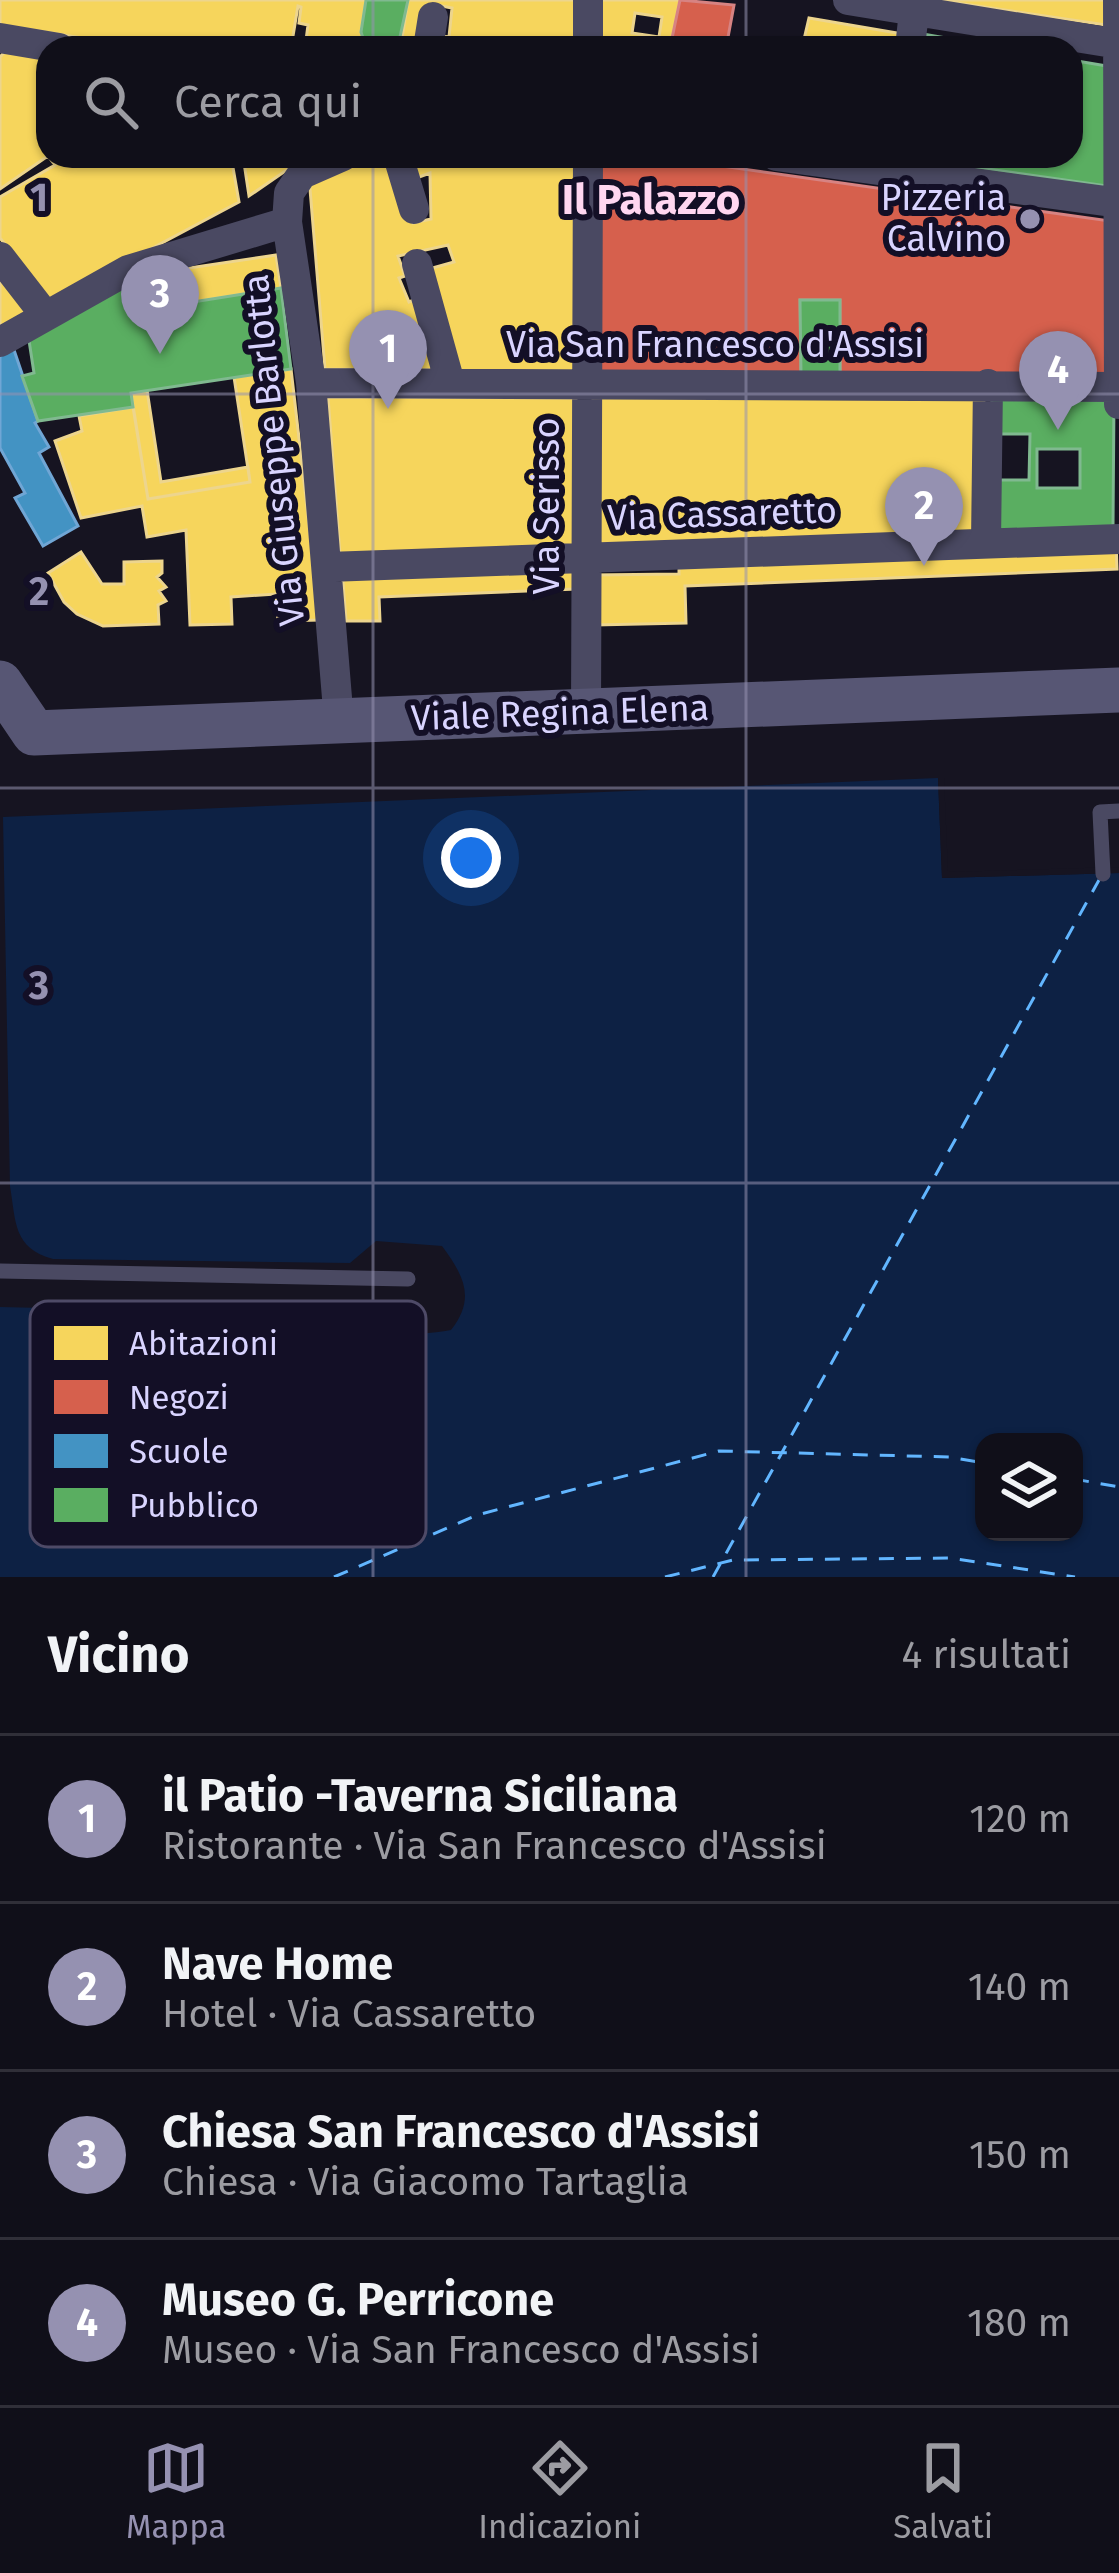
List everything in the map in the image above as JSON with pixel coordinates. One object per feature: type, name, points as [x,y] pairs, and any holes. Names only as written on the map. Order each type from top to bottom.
[{"type":"street","points":[[588,0],[588,36]]},
{"type":"street","points":[[849,0],[1069,36]]},
{"type":"street","points":[[1118,0],[1119,404]]},
{"type":"street","points":[[911,36],[914,11]]},
{"type":"street","points":[[0,38],[36,44]]},
{"type":"street","points":[[1083,38],[1119,44]]},
{"type":"street","name":"Via Giuseppe Barlotta","points":[[316,168],[302,174],[289,194],[287,222],[311,382],[339,722]]},
{"type":"street","points":[[402,168],[414,209]]},
{"type":"street","name":"Via Serisso","points":[[586,712],[588,168]]},
{"type":"street","points":[[921,168],[1119,203]]},
{"type":"street","points":[[0,342],[128,270],[287,222]]},
{"type":"street","points":[[0,257],[45,315]]},
{"type":"street","points":[[417,264],[450,383]]},
{"type":"street","name":"Via San Francesco d'Assisi","points":[[311,382],[1119,387]]},
{"type":"street","points":[[986,542],[988,384]]},
{"type":"street","name":"Via Cassaretto","points":[[328,567],[1119,539]]},
{"type":"street","points":[[0,682],[17,734]]},
{"type":"street","name":"Viale Regina Elena","points":[[17,734],[1119,690]]},
{"type":"lane","points":[[1103,874],[1100,812],[1119,811]]},
{"type":"lane","points":[[0,1271],[408,1279]]},
{"type":"water","points":[[938,778],[942,878],[1119,873],[1119,1577],[0,1577],[0,1307],[30,1308],[30,1547],[426,1547],[426,1333],[451,1330],[465,1297],[461,1277],[442,1246],[376,1241],[350,1263],[53,1259],[23,1241],[10,1186],[3,817]]},
{"type":"pier","points":[[938,778],[944,778],[948,872],[1119,867],[1119,873],[942,878]]},
{"type":"building: Abitazioni","points":[[0,0],[366,0],[363,36],[307,36],[308,25],[299,23],[298,6],[293,36],[70,36],[0,25]]},
{"type":"building: Abitazioni","points":[[408,0],[577,0],[576,36],[449,36],[452,8],[436,5],[425,36],[402,36]]},
{"type":"building: Abitazioni","points":[[600,0],[680,0],[672,36],[659,36],[662,17],[635,13],[632,33],[652,36],[599,36]]},
{"type":"building: Abitazioni","points":[[937,0],[1106,0],[1106,25]]},
{"type":"building: Abitazioni","points":[[809,18],[903,34],[903,36],[805,36]]},
{"type":"building: Abitazioni","points":[[9,47],[36,51],[36,164],[0,189],[0,57]]},
{"type":"building: Abitazioni","points":[[50,168],[233,168],[239,202],[51,302],[0,238],[0,197]]},
{"type":"building: Abitazioni","points":[[245,168],[290,168],[249,196]]},
{"type":"building: Abitazioni","points":[[336,168],[396,168],[413,223],[431,219],[430,173],[411,180],[408,168],[577,168],[576,374],[450,372],[425,270],[454,262],[448,245],[398,256],[405,276],[399,278],[409,302],[423,296],[443,370],[325,369],[309,177]]},
{"type":"building: Abitazioni","points":[[276,255],[281,288],[174,305],[169,271]]},
{"type":"building: Abitazioni","points":[[0,277],[30,315],[0,333]]},
{"type":"building: Abitazioni","points":[[291,369],[320,620],[278,621],[276,594],[231,597],[232,624],[190,625],[186,530],[147,537],[142,506],[81,518],[55,441],[82,431],[79,416],[133,407],[148,499],[250,482],[234,377]]},
{"type":"building: Abitazioni","points":[[147,390],[161,482],[248,467],[250,482],[148,499],[131,393]]},
{"type":"building: Abitazioni","points":[[593,395],[984,398],[982,534],[594,550]]},
{"type":"building: Abitazioni","points":[[328,397],[576,398],[577,548],[340,555]]},
{"type":"building: Abitazioni","points":[[1116,541],[1117,569],[685,586],[686,623],[595,625],[592,575],[679,574],[679,559]]},
{"type":"building: Abitazioni","points":[[81,552],[102,584],[124,584],[124,562],[162,561],[157,577],[166,587],[159,591],[166,601],[158,605],[159,624],[103,626],[64,602],[48,573]]},
{"type":"building: Abitazioni","points":[[576,564],[576,589],[379,597],[380,621],[346,621],[342,570]]},
{"type":"building: Negozi","points":[[680,0],[734,5],[728,36],[672,36]]},
{"type":"building: Negozi","points":[[599,168],[736,168],[1110,221],[1110,376],[840,374],[840,300],[800,300],[801,374],[596,374]]},
{"type":"building: Scuole","points":[[12,344],[35,423],[49,447],[39,453],[78,526],[43,546],[15,498],[25,493],[0,448],[0,351]]},
{"type":"building: Pubblico","points":[[366,0],[408,0],[400,36],[362,36]]},
{"type":"building: Pubblico","points":[[1083,62],[1107,66],[1107,186],[981,168],[1083,168]]},
{"type":"building: Pubblico","points":[[169,271],[174,305],[281,288],[291,369],[131,393],[133,407],[38,421],[22,376],[34,373],[28,334],[131,277]]},
{"type":"building: Pubblico","points":[[800,300],[840,300],[840,374],[801,374]]},
{"type":"building: Pubblico","points":[[1114,397],[1113,526],[990,535],[991,480],[1029,480],[1030,434],[991,434],[992,398]],"holes":[[[1037,449],[1080,449],[1080,488],[1037,488]]]},
{"type":"ferry route","points":[[713,1577],[1099,880]]},
{"type":"ferry route","points":[[426,1537],[477,1515],[719,1451],[975,1461]]},
{"type":"ferry route","points":[[1083,1481],[1119,1487]]},
{"type":"ferry route","points":[[334,1577],[403,1547]]},
{"type":"ferry route","points":[[665,1577],[733,1560],[950,1558],[1075,1577]]},
{"type":"place","name":"Pizzeria Calvino","points":[[1030,219]]},
{"type":"place","name":"Chiesa San Francesco d'Assisi","points":[[160,354]]},
{"type":"place","name":"il Patio -Taverna Siciliana","points":[[388,409]]},
{"type":"place","name":"Museo G. Perricone","points":[[1058,430]]},
{"type":"place","name":"Nave Home","points":[[924,566]]},
{"type":"district","name":"Il Palazzo","points":[[651,200]]}]
